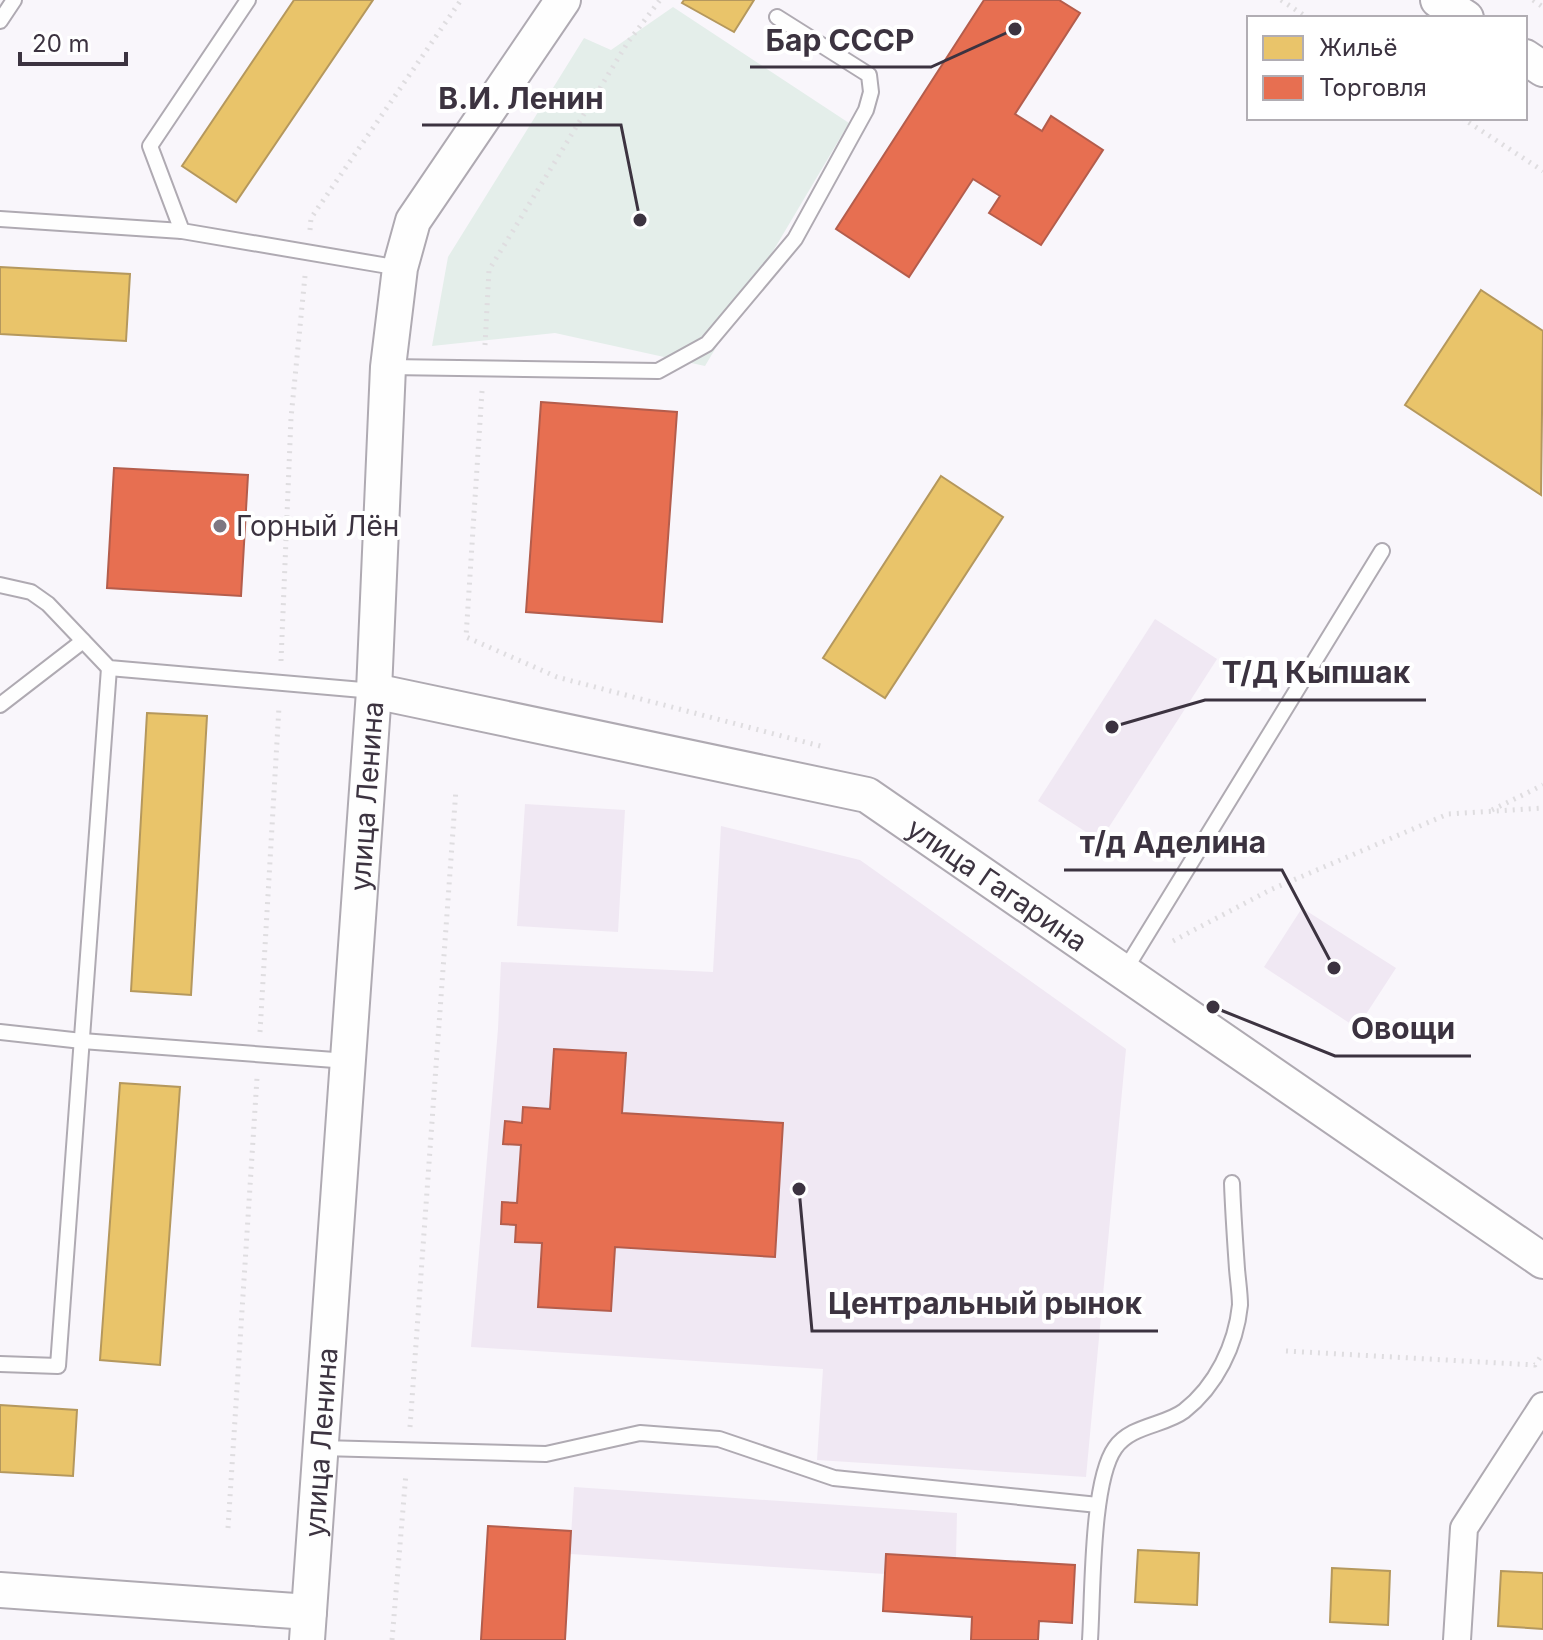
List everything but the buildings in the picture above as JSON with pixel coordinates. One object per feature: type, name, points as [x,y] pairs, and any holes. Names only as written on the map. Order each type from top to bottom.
[{"type":"street","name":"улица Ленина","points":[[308,1626],[374,691],[388,367],[400,268],[413,221],[563,0]]},
{"type":"street","points":[[1438,0],[1463,16]]},
{"type":"street","name":"улица Гагарина","points":[[374,691],[867,795],[1543,1261]]},
{"type":"street","points":[[1457,1640],[1464,1528],[1543,1406]]},
{"type":"street","points":[[0,1590],[308,1626]]},
{"type":"lane","points":[[0,21],[14,0]]},
{"type":"lane","points":[[182,231],[150,146],[248,0]]},
{"type":"lane","points":[[388,367],[658,371],[707,344],[795,239],[866,110],[871,92],[869,75],[777,17]]},
{"type":"lane","points":[[0,219],[182,231],[400,268]]},
{"type":"lane","points":[[1125,970],[1382,551]]},
{"type":"lane","points":[[0,585],[31,592],[48,604],[109,668],[374,691]]},
{"type":"lane","points":[[0,705],[83,641]]},
{"type":"lane","points":[[0,1364],[58,1366],[109,668]]},
{"type":"lane","points":[[0,1032],[348,1061]]},
{"type":"lane","points":[[1090,1640],[1098,1505],[1109,1460],[1117,1445],[1132,1433],[1175,1418],[1189,1407],[1205,1391],[1228,1356],[1240,1305],[1232,1183]]},
{"type":"lane","points":[[321,1448],[546,1454],[640,1433],[719,1439],[834,1478],[1098,1505]]},
{"type":"path","points":[[228,1528],[259,1054],[291,418],[311,218],[461,0]]},
{"type":"path","points":[[466,637],[489,270],[628,42],[660,0]]},
{"type":"path","points":[[1281,0],[1305,16]]},
{"type":"path","points":[[1533,0],[1543,7]]},
{"type":"path","points":[[1465,120],[1543,171]]},
{"type":"path","points":[[1488,812],[1543,785]]},
{"type":"path","points":[[392,1640],[456,789]]},
{"type":"path","points":[[1161,947],[1270,890],[1448,814],[1543,808]]},
{"type":"path","points":[[1286,1351],[1535,1365],[1543,1353]]},
{"type":"shaded area","points":[[673,7],[849,123],[705,366],[555,333],[432,346],[448,257],[584,38],[611,50]]},
{"type":"shaded area","points":[[1155,619],[1217,659],[1100,841],[1038,801]]},
{"type":"shaded area","points":[[525,804],[625,810],[618,932],[517,926]]},
{"type":"shaded area","points":[[721,826],[860,860],[1126,1049],[1086,1477],[817,1460],[823,1369],[471,1347],[501,962],[713,972]]},
{"type":"shaded area","points":[[1302,908],[1396,968],[1357,1028],[1264,967]]},
{"type":"shaded area","points":[[574,1487],[957,1513],[956,1558],[887,1554],[885,1574],[570,1554]]},
{"type":"place","name":"Бар СССР","points":[[1015,29]]},
{"type":"place","name":"В.И. Ленин","points":[[640,220]]},
{"type":"place","name":"Горный Лён","points":[[220,526]]},
{"type":"place","name":"Т/Д Кыпшак","points":[[1112,727]]},
{"type":"place","name":"т/д Аделина","points":[[1334,968]]},
{"type":"place","name":"Овощи","points":[[1213,1007]]},
{"type":"place","name":"Центральный рынок","points":[[799,1189]]}]
